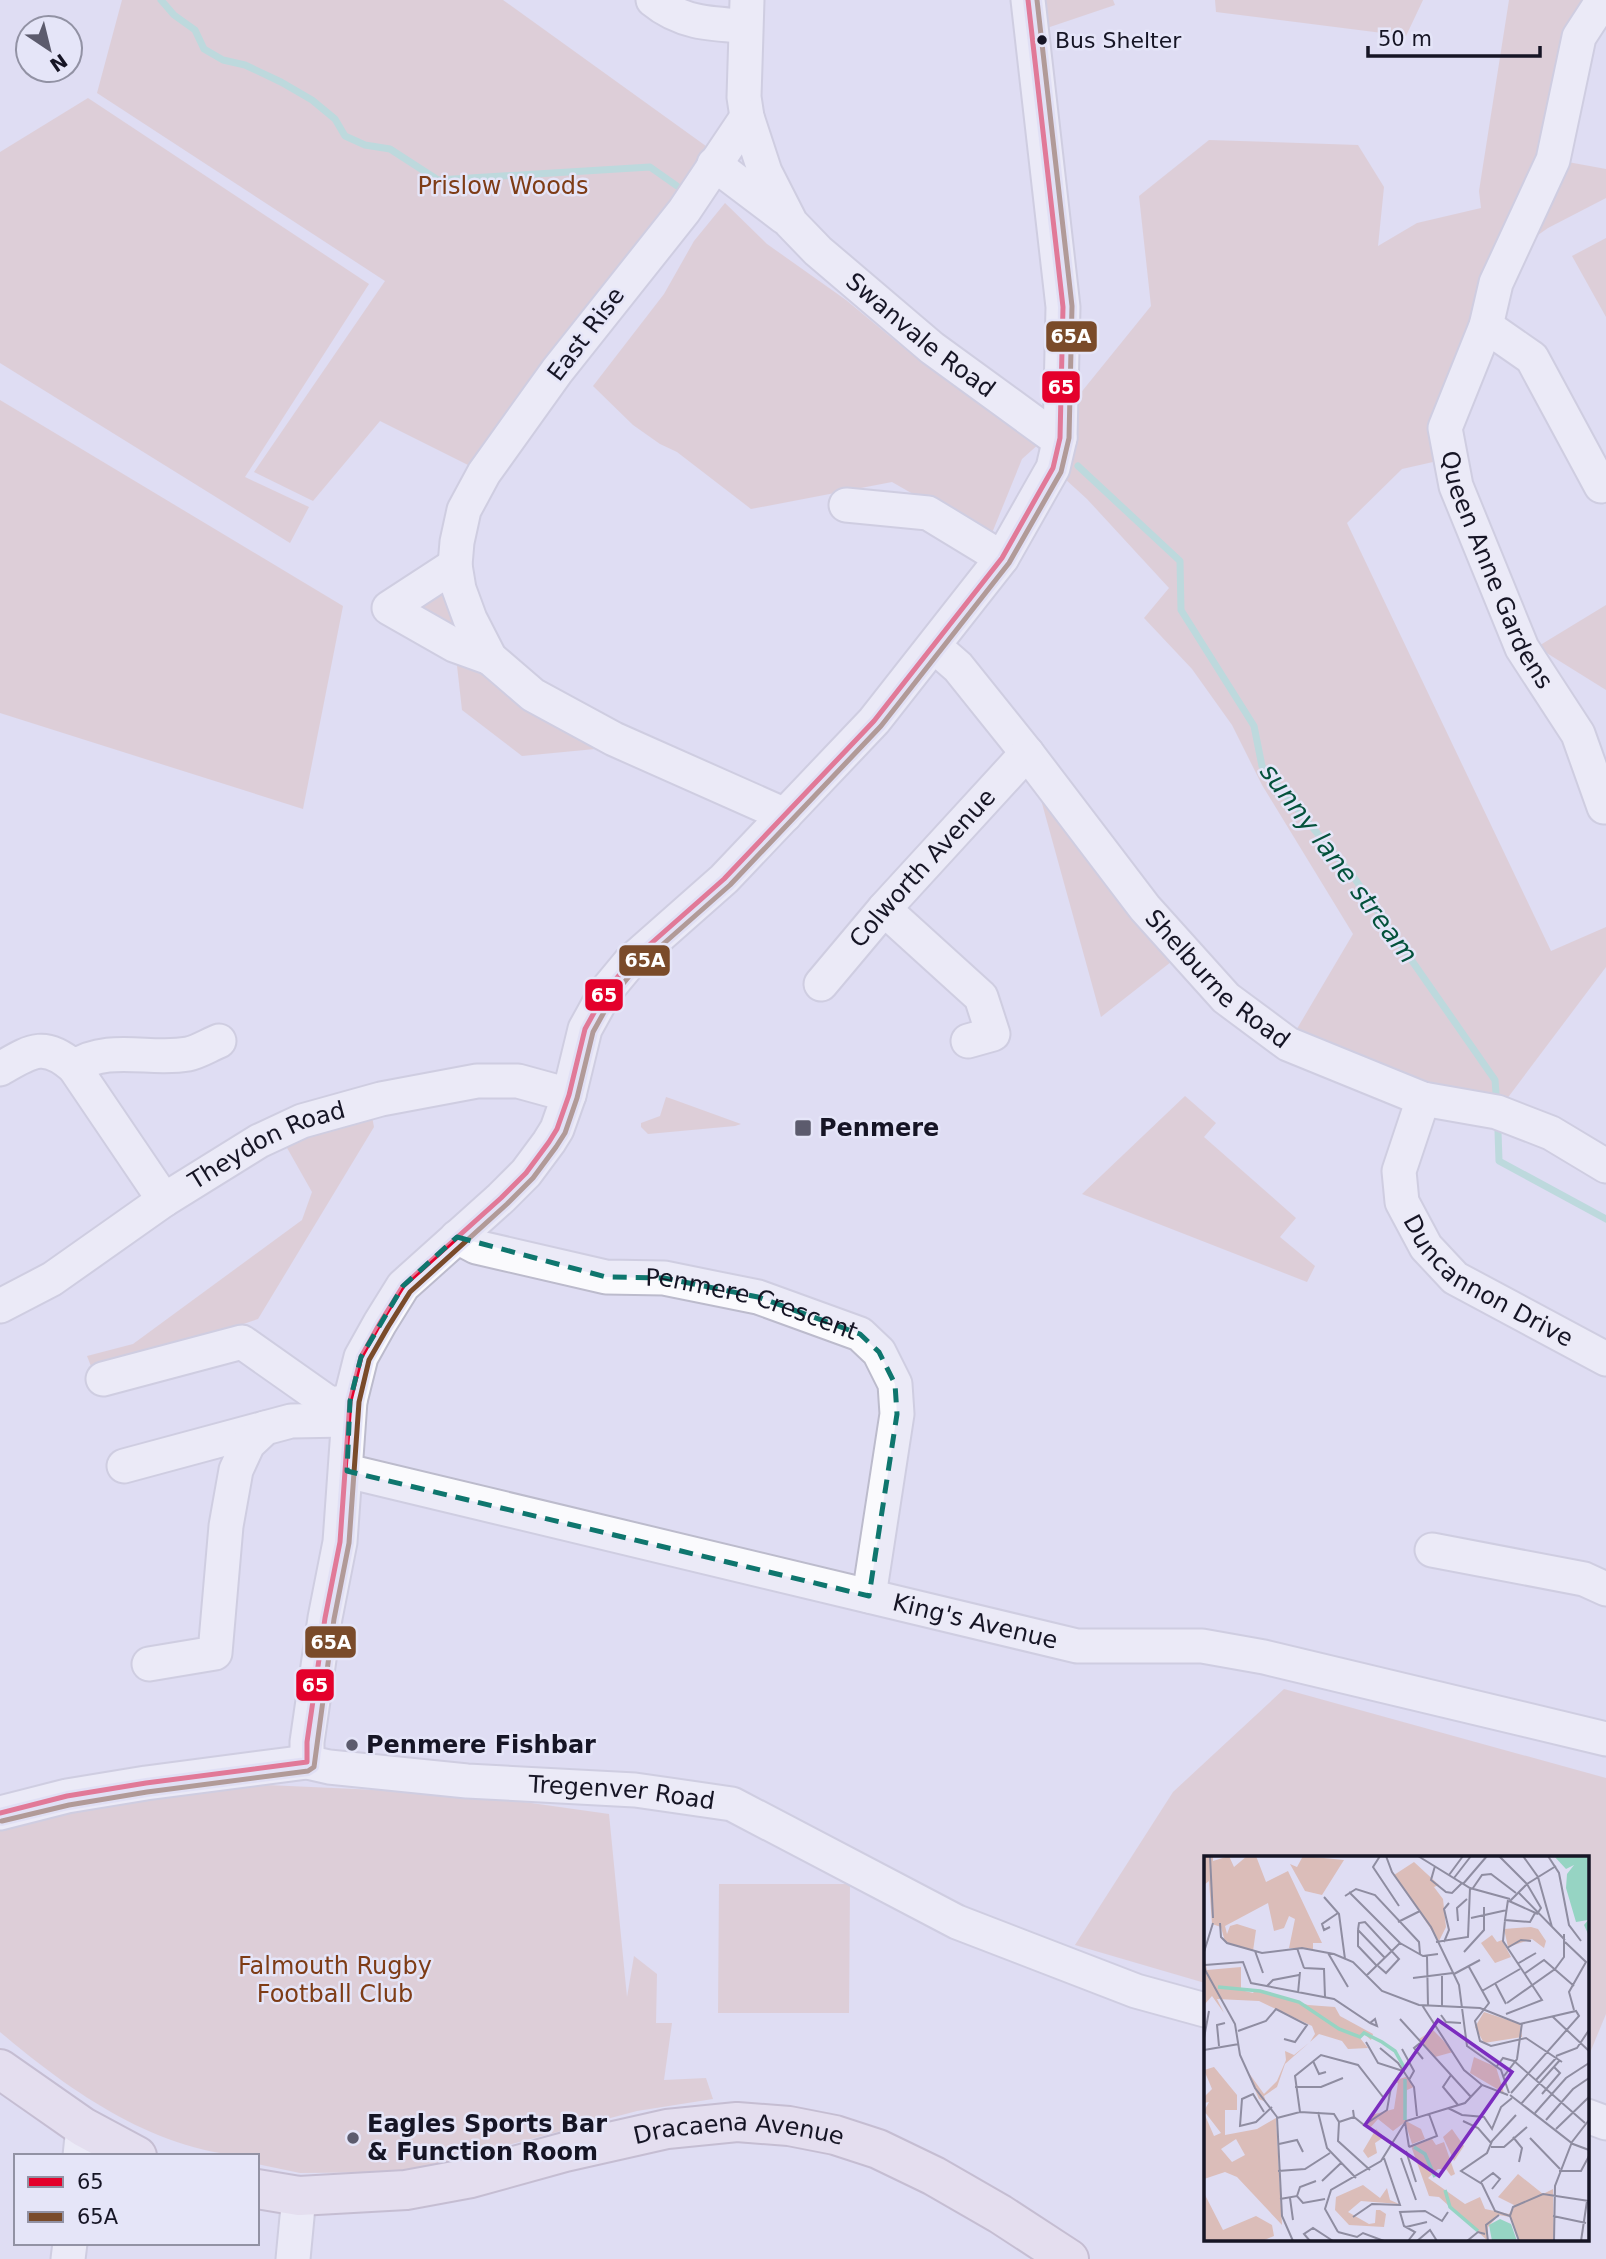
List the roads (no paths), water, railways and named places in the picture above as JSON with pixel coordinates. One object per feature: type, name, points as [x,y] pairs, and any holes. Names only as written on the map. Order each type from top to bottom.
[{"type":"main road","points":[[0,2069],[82,2141],[130,2154]]},
{"type":"main road","name":"Dracaena Avenue","points":[[259,2189],[299,2196],[407,2190],[471,2178],[565,2152],[667,2129],[737,2122],[789,2126],[835,2135],[878,2149],[934,2176],[1000,2214],[1069,2259]]},
{"type":"street","points":[[653,0],[668,12],[697,23],[746,13]]},
{"type":"street","points":[[307,1762],[307,1742],[323,1632],[340,1542],[347,1471],[348,1410],[361,1357],[403,1286],[501,1198],[539,1157],[557,1129],[569,1095],[584,1029],[596,1006],[630,962],[724,879],[874,720],[1002,558],[1053,468],[1059,438],[1063,307],[1028,0]]},
{"type":"street","name":"Queen Anne Gardens","points":[[1603,0],[1579,37],[1553,160],[1496,283],[1486,326],[1445,428],[1456,486],[1522,648],[1578,734],[1604,807]]},
{"type":"street","name":"Swanvale Road","points":[[746,13],[744,97],[747,117],[765,172],[791,223]]},
{"type":"street","name":"East Rise","points":[[490,658],[470,619],[459,589],[455,565],[464,510],[484,474],[557,371],[684,211],[747,117]]},
{"type":"street","name":"Swanvale Road","points":[[714,164],[791,223],[818,251],[932,348],[1059,438]]},
{"type":"street","points":[[1486,326],[1532,358],[1601,486]]},
{"type":"street","points":[[846,505],[928,513],[1002,558]]},
{"type":"street","name":"East Rise","points":[[455,565],[389,608],[454,645],[490,658],[533,695],[614,739],[785,815]]},
{"type":"street","name":"Shelburne Road","points":[[934,646],[958,667],[1145,908],[1226,998],[1288,1044],[1423,1099],[1497,1112],[1551,1133],[1605,1164]]},
{"type":"street","name":"Colworth Avenue","points":[[821,984],[884,909],[1027,753]]},
{"type":"street","points":[[884,909],[981,997],[993,1034],[968,1041]]},
{"type":"street","points":[[74,1067],[84,1060],[105,1055],[189,1054],[219,1041]]},
{"type":"street","points":[[0,1069],[29,1052],[47,1050],[62,1056],[74,1067],[164,1200]]},
{"type":"street","name":"Theydon Road","points":[[0,1306],[52,1279],[164,1200],[269,1136],[302,1121],[381,1099],[477,1081],[519,1081],[569,1095]]},
{"type":"street","name":"Duncannon Drive","points":[[1423,1099],[1399,1171],[1402,1202],[1426,1247],[1455,1278],[1606,1359]]},
{"type":"street","name":"Penmere Crescent","points":[[457,1237],[476,1247],[606,1277],[664,1278],[758,1297],[860,1334],[879,1352],[895,1384],[897,1413],[869,1596]]},
{"type":"street","points":[[103,1380],[242,1342],[330,1404],[348,1410]]},
{"type":"street","points":[[124,1466],[291,1421],[348,1410]]},
{"type":"street","points":[[149,1664],[215,1653],[226,1527],[236,1470],[248,1444],[265,1428]]},
{"type":"street","name":"King's Avenue","points":[[347,1471],[1077,1646],[1202,1646],[1264,1657],[1606,1739]]},
{"type":"street","points":[[1433,1550],[1584,1579],[1606,1589]]},
{"type":"street","name":"Tregenver Road","points":[[0,1813],[67,1796],[307,1762],[328,1767],[467,1781],[635,1790],[732,1804],[957,1922],[1136,1991],[1204,2010]]},
{"type":"street","points":[[1588,2116],[1606,2123]]},
{"type":"street","points":[[293,2259],[299,2196]]},
{"type":"waterway","points":[[161,0],[174,15],[195,30],[204,49],[223,60],[245,65],[281,82],[312,100],[335,119],[345,136],[365,145],[390,149],[438,180],[650,167],[677,186]]},
{"type":"waterway","name":"sunny lane stream","points":[[1078,466],[1180,561],[1181,610],[1254,726],[1262,766],[1355,879],[1495,1080],[1496,1093]]},
{"type":"waterway","name":"sunny lane stream","points":[[1498,1131],[1499,1161],[1606,1219]]},
{"type":"place","name":"Bus Shelter","points":[[1042,40]]},
{"type":"place","name":"Penmere","points":[[803,1128]]},
{"type":"place","name":"Penmere Fishbar","points":[[352,1745]]},
{"type":"place","name":"Eagles Sports Bar & Function Room","points":[[353,2138]]},
{"type":"park label","name":"Prislow Woods","points":[[503,186]]},
{"type":"park label","name":"Falmouth Rugby Football Club","points":[[335,1980]]}]
